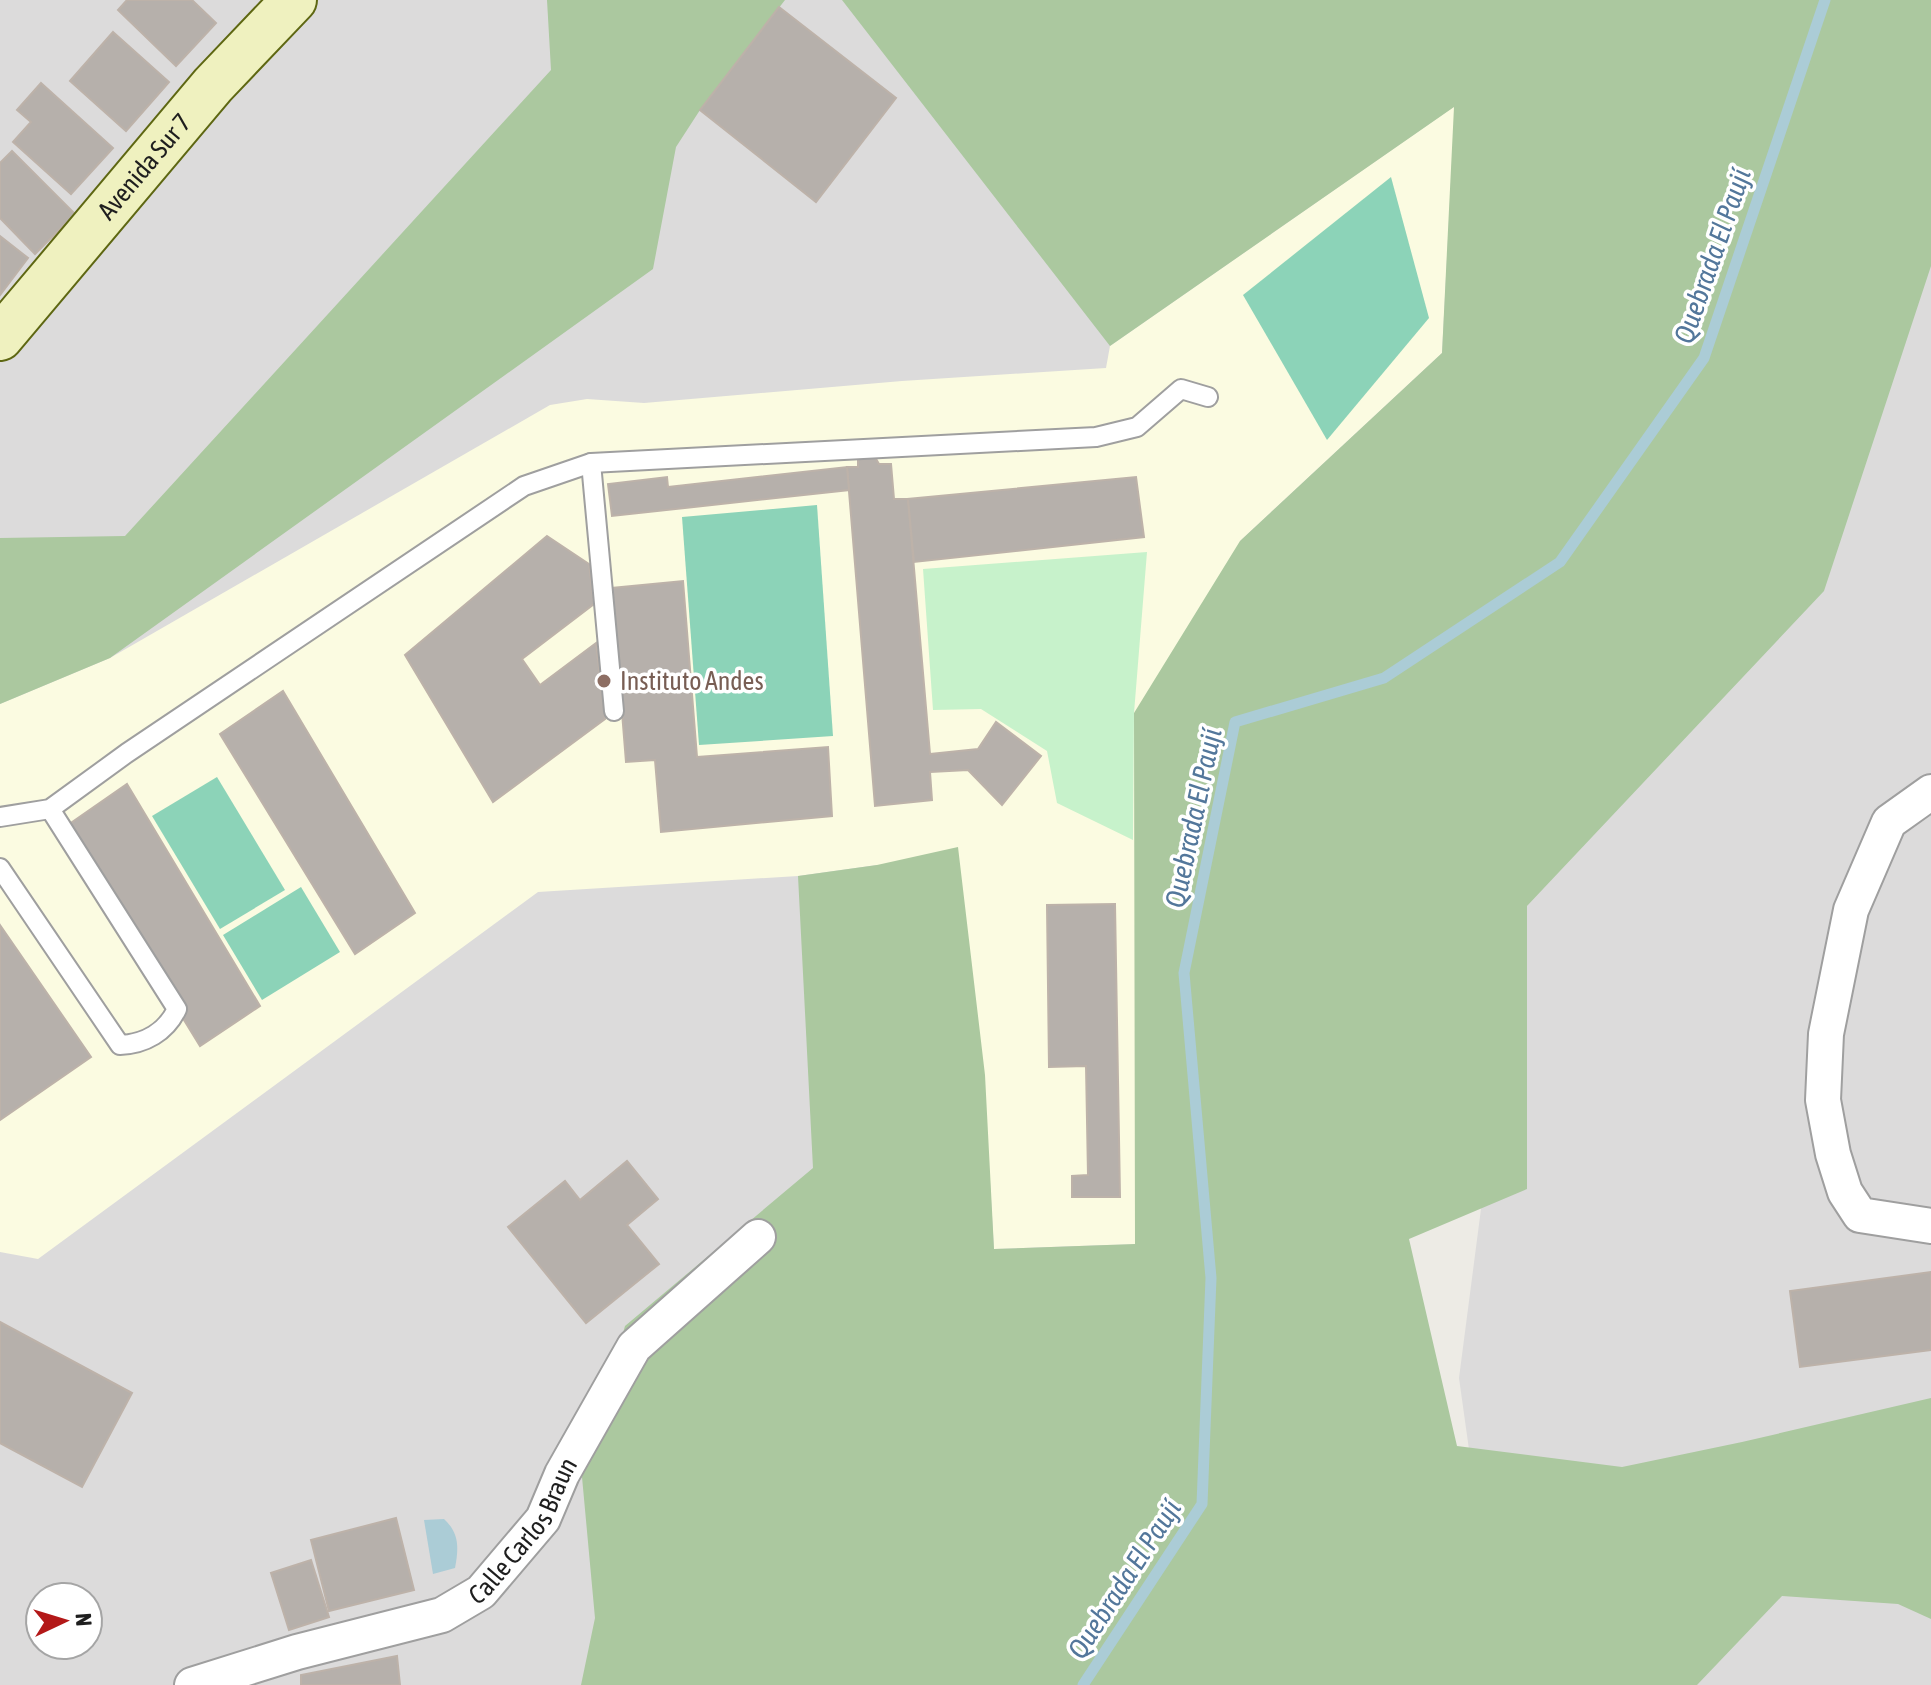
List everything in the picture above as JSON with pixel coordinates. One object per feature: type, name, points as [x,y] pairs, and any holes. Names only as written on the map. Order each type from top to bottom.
[{"type":"main road","name":"Avenida Sur 7","points":[[0,338],[213,85],[294,0]]},
{"type":"street","points":[[1931,792],[1889,822],[1851,910],[1826,1034],[1823,1100],[1833,1154],[1845,1192],[1860,1215],[1931,1226]]},
{"type":"street","name":"Calle Carlos Braun","points":[[192,1685],[297,1652],[442,1615],[481,1592],[543,1519],[562,1474],[634,1347],[758,1237]]},
{"type":"lane","points":[[0,817],[50,809],[127,753],[524,486],[591,463],[1096,437],[1137,427],[1181,389],[1208,397]]},
{"type":"lane","points":[[591,463],[614,711]]},
{"type":"lane","points":[[0,868],[120,1045],[138,1045],[169,1025],[177,1009],[50,809]]},
{"type":"shaded area","points":[[0,0],[1931,0],[1931,1685],[1517,1685],[1478,1514],[1459,1378],[1528,848],[644,1685],[0,1685]]},
{"type":"shaded area","name":"Instituto Andes","points":[[1455,106],[1442,353],[1240,541],[1135,1244],[994,1249],[987,1132],[877,865],[798,876],[538,892],[38,1259],[0,1252],[0,704],[110,658],[550,405],[587,399],[644,403],[902,381],[1106,368],[1110,346]]},
{"type":"green space","points":[[547,0],[785,0],[700,110],[676,147],[653,269],[110,658],[0,704],[0,538],[125,536],[551,70]]},
{"type":"green space","points":[[842,0],[1931,0],[1931,266],[1824,591],[1527,906],[1527,1189],[1409,1239],[1457,1446],[1622,1467],[1931,1398],[1931,1619],[1898,1604],[1782,1596],[1697,1685],[581,1685],[595,1618],[582,1477],[625,1326],[813,1168],[798,876],[877,865],[958,847],[985,1075],[994,1249],[1135,1244],[1134,713],[1240,541],[1442,353],[1454,107],[1110,346]]},
{"type":"green space","points":[[1391,177],[1429,318],[1327,440],[1243,295]]},
{"type":"green space","points":[[817,505],[833,736],[699,745],[682,517]]},
{"type":"green space","points":[[1147,552],[1134,713],[1133,840],[1057,803],[1047,751],[981,709],[933,710],[923,569]]},
{"type":"green space","points":[[217,777],[285,890],[220,929],[152,816]]},
{"type":"green space","points":[[301,887],[340,952],[262,1000],[223,935]]},
{"type":"water","points":[[444,1519],[457,1541],[455,1568],[433,1574],[424,1520]]},
{"type":"building","points":[[127,0],[192,0],[216,23],[176,66],[118,10]]},
{"type":"building","points":[[779,7],[896,98],[816,202],[700,110]]},
{"type":"building","points":[[113,32],[169,82],[126,131],[70,81]]},
{"type":"building","points":[[41,83],[113,148],[71,194],[13,142],[31,122],[17,110]]},
{"type":"building","points":[[12,151],[75,214],[35,254],[0,218],[0,163]]},
{"type":"building","points":[[0,236],[28,258],[0,295]]},
{"type":"building","points":[[867,454],[875,457],[879,464],[891,464],[894,499],[908,499],[930,754],[978,749],[996,722],[1041,756],[1002,805],[968,770],[930,772],[932,800],[875,806],[847,467],[858,467],[858,458]]},
{"type":"building","points":[[847,467],[849,490],[612,516],[608,484],[667,477],[668,487]]},
{"type":"building","points":[[1136,477],[1144,537],[914,562],[908,499]]},
{"type":"building","points":[[547,536],[589,564],[594,604],[522,659],[540,685],[596,643],[605,719],[493,802],[405,655]]},
{"type":"building","points":[[683,581],[697,757],[828,747],[832,816],[661,832],[655,760],[626,762],[612,588]]},
{"type":"building","points":[[283,691],[415,913],[355,954],[220,734]]},
{"type":"building","points":[[127,784],[260,1006],[200,1046],[65,827]]},
{"type":"building","points":[[1115,904],[1120,1197],[1072,1197],[1072,1176],[1088,1175],[1086,1066],[1049,1067],[1047,905]]},
{"type":"building","points":[[0,925],[91,1057],[0,1120]]},
{"type":"building","points":[[627,1161],[658,1199],[627,1225],[659,1264],[586,1323],[508,1227],[565,1181],[580,1200]]},
{"type":"building","points":[[1931,1272],[1931,1350],[1800,1367],[1790,1291]]},
{"type":"building","points":[[0,1322],[132,1393],[82,1487],[0,1443]]},
{"type":"building","points":[[396,1518],[414,1590],[329,1611],[311,1540]]},
{"type":"building","points":[[311,1560],[329,1617],[289,1630],[271,1573]]},
{"type":"building","points":[[397,1656],[400,1685],[301,1685],[301,1675]]},
{"type":"waterway","name":"Quebrada El Paují","points":[[1083,1685],[1202,1504],[1211,1278],[1184,973],[1235,722],[1384,678],[1560,562],[1704,358],[1825,0]]},
{"type":"place","name":"Instituto Andes","points":[[604,681]]}]
